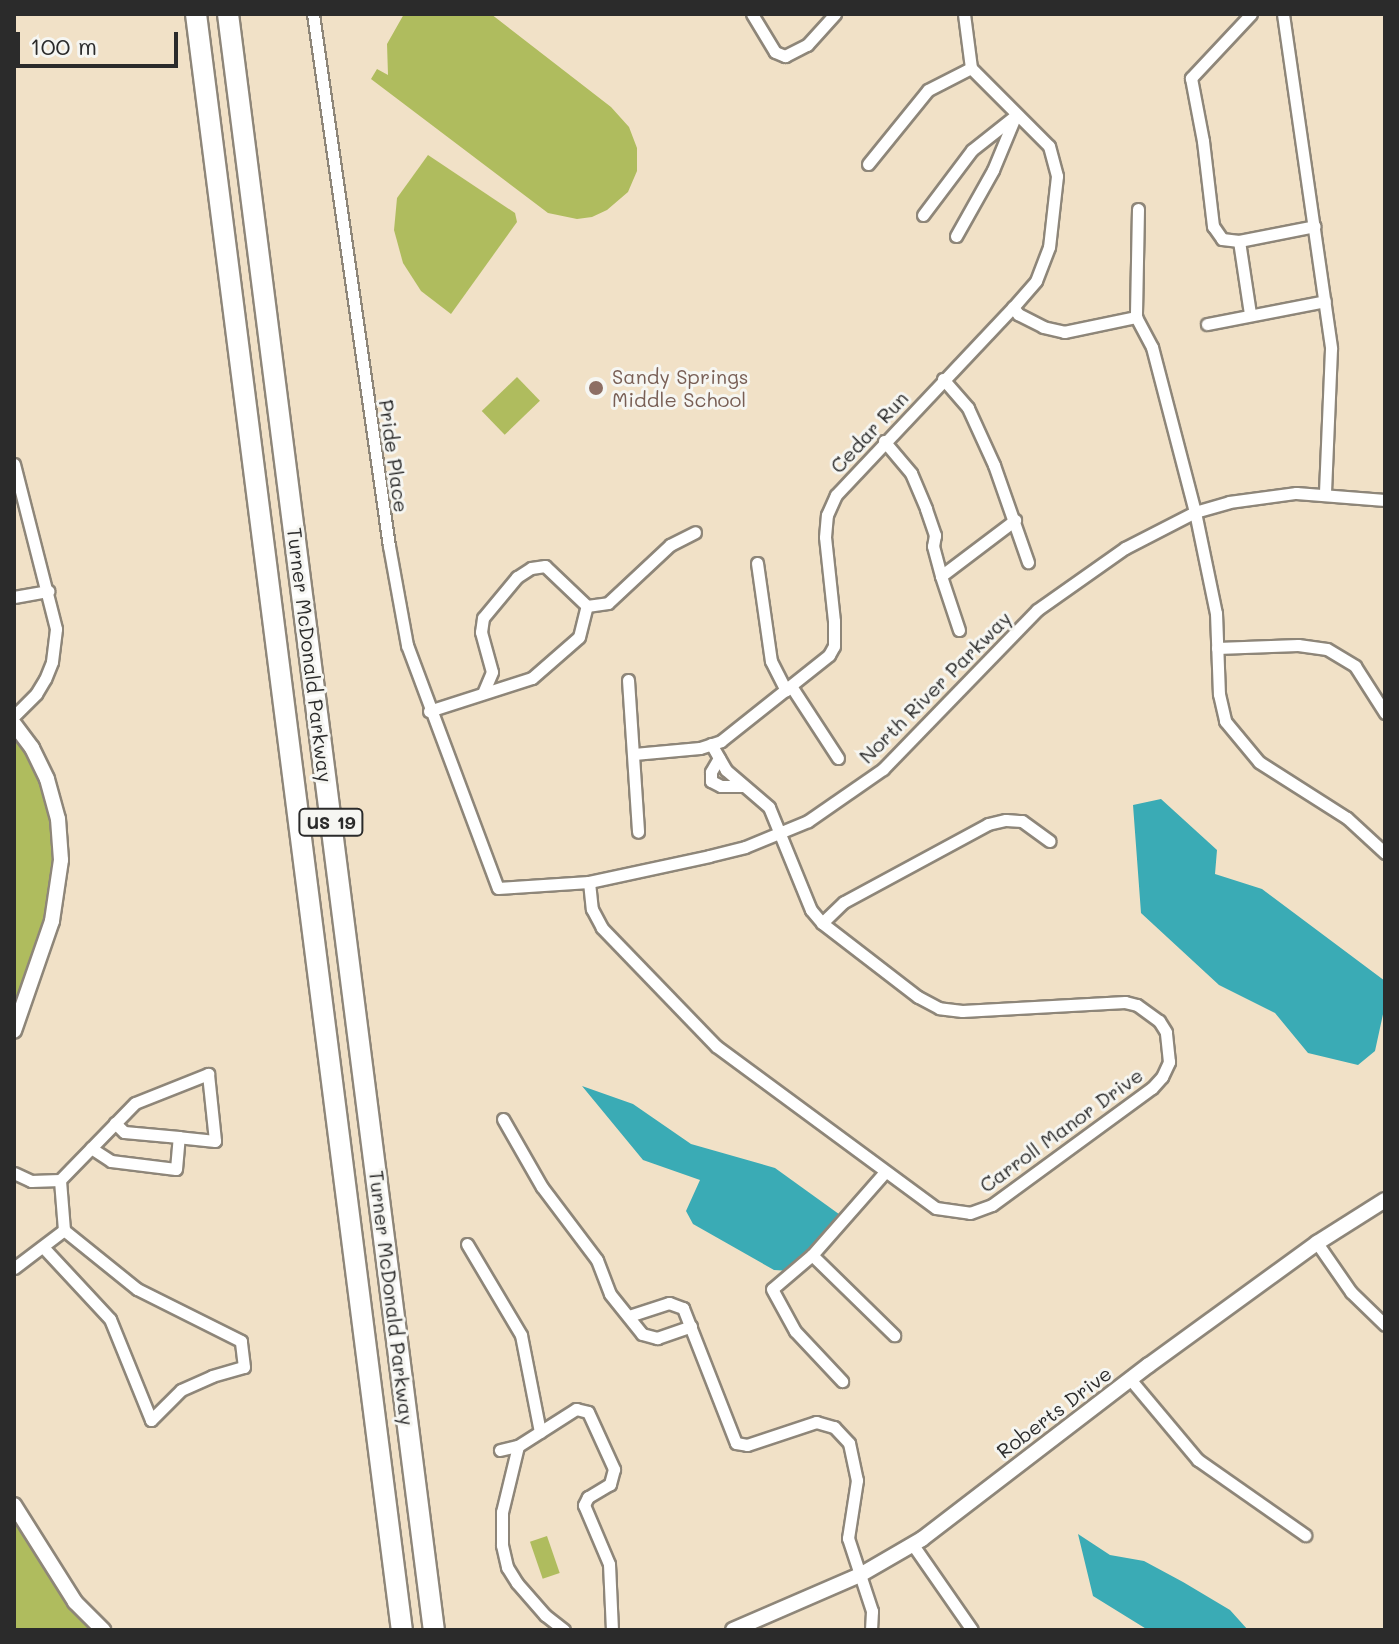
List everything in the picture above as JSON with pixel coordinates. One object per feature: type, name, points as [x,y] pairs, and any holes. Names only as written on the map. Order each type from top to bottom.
[{"type":"highway","name":"Turner McDonald Parkway","points":[[196,14],[402,1630]]},
{"type":"highway","name":"Turner McDonald Parkway","points":[[228,14],[434,1630]]},
{"type":"street","name":"Pride Place","points":[[313,14],[389,546],[407,645],[429,711],[498,888]]},
{"type":"street","points":[[752,14],[775,52],[785,56],[807,45],[835,14]]},
{"type":"street","points":[[868,164],[928,90],[971,68],[964,14]]},
{"type":"street","points":[[1251,14],[1191,78],[1203,141],[1213,226],[1222,239],[1239,241],[1315,226]]},
{"type":"street","points":[[1283,14],[1331,349],[1325,494]]},
{"type":"street","name":"Cedar Run","points":[[634,754],[721,741],[821,662],[834,646],[824,554],[827,515],[836,495],[1036,281],[1049,247],[1057,176],[1049,146],[1015,116],[971,68]]},
{"type":"street","points":[[923,215],[972,150],[1015,116]]},
{"type":"street","points":[[956,236],[993,170],[1015,116]]},
{"type":"street","points":[[1138,209],[1136,317],[1152,347],[1195,512],[1216,613],[1219,694],[1225,721],[1236,739],[1259,762],[1347,818],[1385,853]]},
{"type":"street","points":[[1239,241],[1250,314]]},
{"type":"street","points":[[1207,324],[1325,301]]},
{"type":"street","points":[[1013,307],[1018,314],[1043,327],[1064,332],[1136,317]]},
{"type":"street","points":[[943,379],[968,408],[1015,520],[1028,562]]},
{"type":"street","points":[[884,441],[911,473],[921,497],[935,535],[933,546],[959,630]]},
{"type":"street","points":[[14,464],[56,629],[52,662],[36,694],[14,716]]},
{"type":"street","name":"North River Parkway","points":[[498,888],[589,882],[709,856],[780,834],[834,805],[883,769],[1037,610],[1125,548],[1195,512],[1265,495],[1325,494],[1385,500]]},
{"type":"street","points":[[941,576],[1015,520]]},
{"type":"street","points":[[587,606],[608,603],[670,545],[695,532]]},
{"type":"street","points":[[757,563],[771,661],[838,758]]},
{"type":"street","points":[[483,693],[492,672],[481,632],[483,618],[517,577],[531,568],[545,566],[587,606]]},
{"type":"street","points":[[14,597],[48,591]]},
{"type":"street","points":[[429,711],[515,686],[546,667],[579,637],[587,606]]},
{"type":"street","points":[[1217,648],[1298,645],[1327,649],[1355,666],[1385,713]]},
{"type":"street","points":[[628,680],[638,832]]},
{"type":"street","points":[[14,724],[32,748],[47,779],[58,819],[61,860],[52,921],[14,1031]]},
{"type":"street","points":[[711,744],[742,786],[769,807],[780,834]]},
{"type":"street","points":[[719,758],[711,772],[711,781],[721,786],[742,786]]},
{"type":"street","points":[[822,923],[844,902],[988,824],[1006,820],[1022,821],[1050,841]]},
{"type":"street","name":"Carroll Manor Drive","points":[[589,882],[592,909],[602,928],[716,1046],[925,1202],[947,1212],[970,1213],[992,1205],[1152,1088],[1169,1062],[1166,1032],[1149,1011],[1125,1002],[962,1011],[939,1008],[918,997],[822,923],[803,896],[780,834]]},
{"type":"street","points":[[14,1173],[31,1181],[60,1180],[115,1123],[135,1103],[208,1074],[215,1141],[124,1132],[115,1123]]},
{"type":"street","points":[[503,1119],[542,1187],[597,1260],[610,1294],[642,1334],[651,1338],[691,1326]]},
{"type":"street","points":[[91,1148],[111,1161],[176,1169],[179,1137]]},
{"type":"street","points":[[842,1381],[795,1331],[772,1289],[812,1255],[885,1172]]},
{"type":"street","points":[[43,1247],[110,1319],[151,1420],[181,1390],[212,1376],[244,1367],[241,1341],[137,1289],[64,1230],[60,1180]]},
{"type":"street","name":"Roberts Drive","points":[[738,1629],[860,1575],[913,1545],[1130,1379],[1317,1243],[1385,1200]]},
{"type":"street","points":[[14,1268],[64,1230]]},
{"type":"street","points":[[1317,1243],[1351,1292],[1385,1325]]},
{"type":"street","points":[[467,1244],[521,1335],[540,1432]]},
{"type":"street","points":[[812,1255],[894,1335]]},
{"type":"street","points":[[629,1316],[676,1302],[683,1308],[736,1443],[747,1445],[816,1422],[834,1427],[849,1443],[857,1480],[848,1538],[872,1611],[871,1630]]},
{"type":"street","points":[[1130,1379],[1198,1460],[1305,1535]]},
{"type":"street","points":[[500,1450],[518,1446],[582,1408],[588,1412],[614,1469],[610,1484],[588,1497],[584,1505],[609,1564],[612,1630]]},
{"type":"street","points":[[518,1446],[502,1512],[502,1545],[507,1567],[545,1615],[564,1630]]},
{"type":"street","points":[[14,1505],[75,1602],[103,1630]]},
{"type":"street","points":[[913,1545],[972,1630]]},
{"type":"green space","points":[[404,14],[491,14],[611,107],[629,127],[637,148],[637,171],[628,192],[607,210],[592,217],[577,219],[548,213],[371,79],[377,69],[388,75],[387,44]]},
{"type":"green space","points":[[428,155],[515,213],[517,222],[451,314],[421,291],[403,263],[394,230],[397,198]]},
{"type":"green space","points":[[517,377],[540,401],[505,435],[482,411]]},
{"type":"green space","points":[[14,724],[52,799],[63,869],[14,1036]]},
{"type":"green space","points":[[14,1508],[97,1630],[14,1630]]},
{"type":"green space","points":[[547,1536],[560,1573],[543,1579],[530,1542]]},
{"type":"water","points":[[1161,799],[1217,850],[1215,874],[1262,889],[1385,981],[1385,1005],[1375,1051],[1358,1065],[1308,1053],[1275,1013],[1219,985],[1141,913],[1133,805]]},
{"type":"water","points":[[582,1086],[633,1104],[691,1144],[775,1168],[843,1217],[790,1271],[774,1270],[693,1224],[686,1211],[700,1180],[643,1160]]},
{"type":"water","points":[[1078,1534],[1110,1555],[1144,1561],[1183,1582],[1230,1610],[1248,1630],[1148,1630],[1093,1596]]},
{"type":"place","name":"Sandy Springs Middle School","points":[[596,388]]}]
